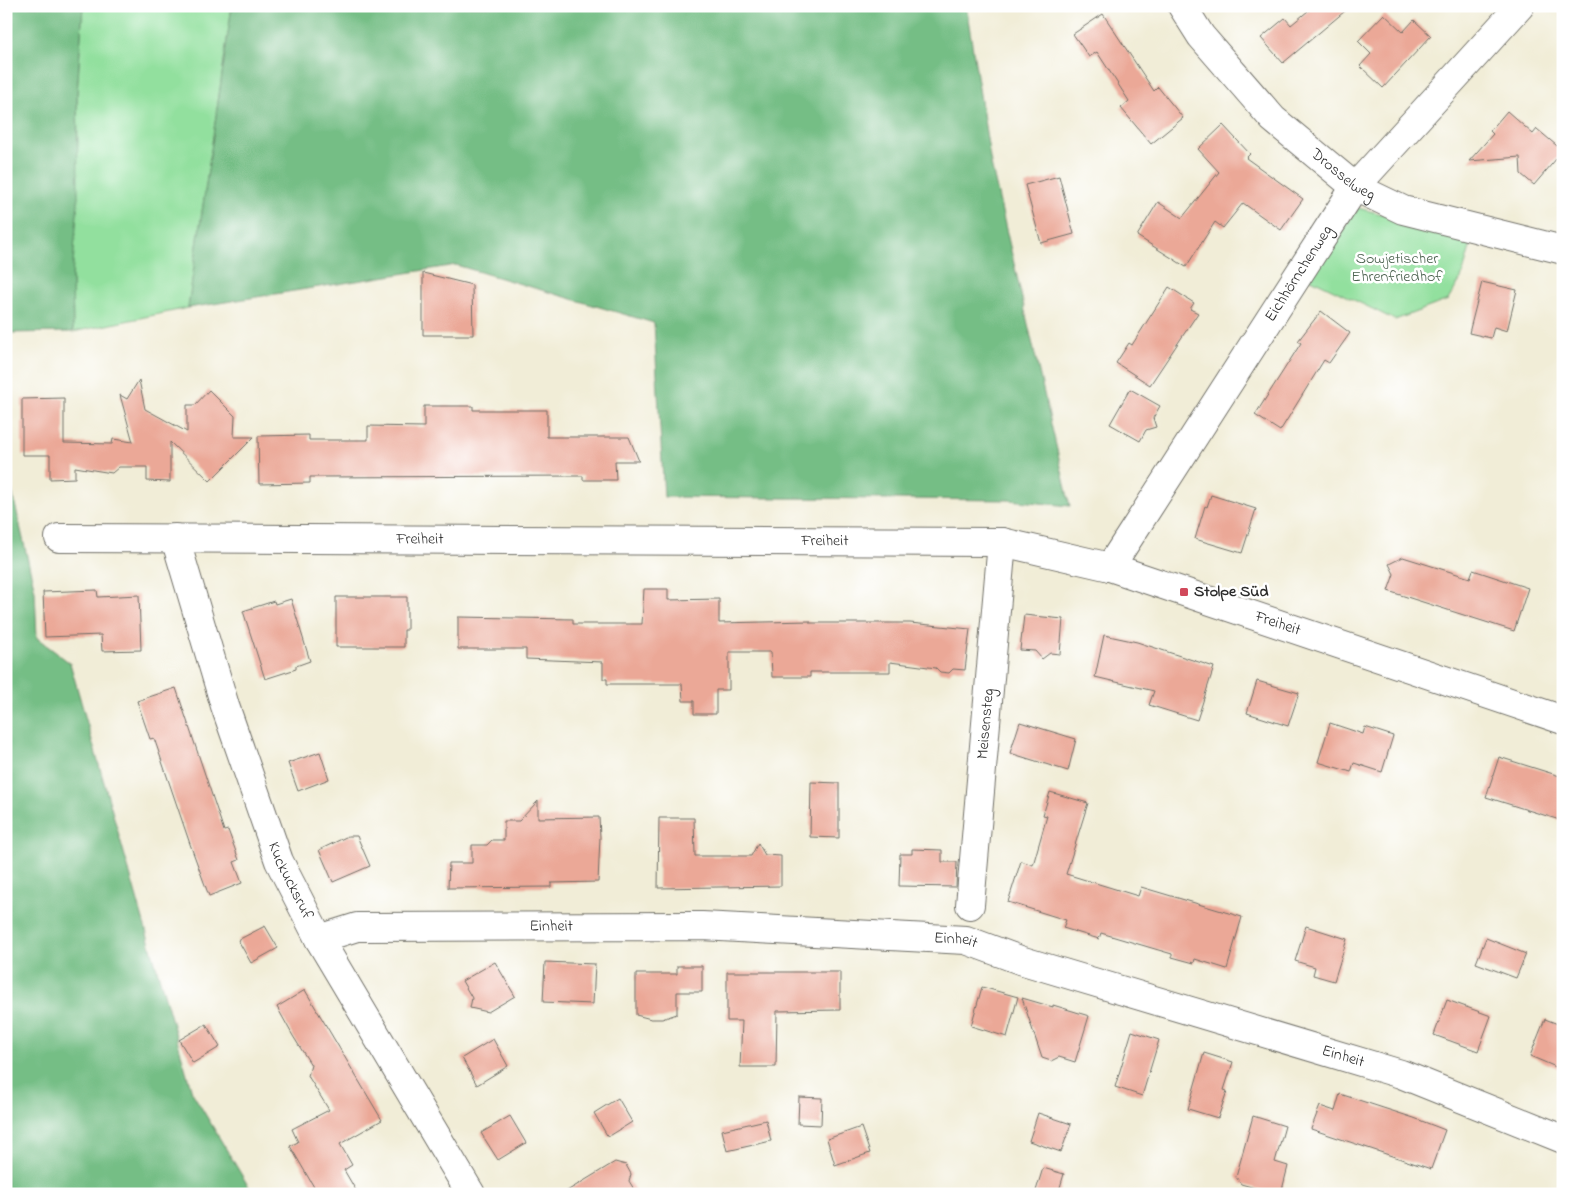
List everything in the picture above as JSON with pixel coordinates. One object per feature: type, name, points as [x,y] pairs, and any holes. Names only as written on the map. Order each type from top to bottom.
[{"type":"street","name":"Drosselweg","points":[[1182,6],[1201,36],[1273,119],[1355,187],[1403,210],[1563,250]]},
{"type":"street","name":"Eichhörnchenweg","points":[[1110,567],[1355,187],[1520,6]]},
{"type":"street","name":"Freiheit","points":[[59,538],[1002,542],[1110,567],[1563,720]]},
{"type":"street","name":"Kuckucksruf","points":[[176,538],[225,706],[279,862],[319,939],[471,1194]]},
{"type":"street","name":"Meisensteg","points":[[970,905],[1002,542]]},
{"type":"street","name":"Einheit","points":[[319,939],[357,927],[702,926],[966,940],[1020,960],[1401,1074],[1563,1139]]},
{"type":"green space","points":[[6,6],[83,6],[77,93],[78,202],[72,277],[73,332],[6,333]]},
{"type":"green space","points":[[83,6],[232,6],[188,308],[73,332],[72,277],[78,141],[77,93]]},
{"type":"green space","points":[[232,6],[966,6],[991,164],[1070,506],[1009,500],[664,497],[654,323],[456,265],[188,308]]},
{"type":"green space","name":"Sowjetischer Ehrenfriedhof","points":[[1358,208],[1473,237],[1461,279],[1448,300],[1395,320],[1309,278]]},
{"type":"green space","points":[[6,465],[35,591],[37,638],[70,663],[192,1092],[253,1194],[6,1194]]},
{"type":"building","points":[[1314,6],[1351,6],[1283,63],[1261,38],[1285,18],[1291,25]]},
{"type":"building","points":[[1103,14],[1154,91],[1158,87],[1183,118],[1151,144],[1121,108],[1129,101],[1097,52],[1089,57],[1073,34]]},
{"type":"building","points":[[1384,14],[1403,32],[1414,20],[1431,36],[1383,88],[1360,66],[1371,54],[1358,41]]},
{"type":"building","points":[[1507,111],[1533,134],[1537,129],[1563,151],[1534,185],[1521,174],[1520,157],[1469,161],[1493,134],[1490,131]]},
{"type":"building","points":[[1223,125],[1250,154],[1246,158],[1303,199],[1281,230],[1243,203],[1223,228],[1215,222],[1186,267],[1137,236],[1158,202],[1182,218],[1219,172],[1198,149]]},
{"type":"building","points":[[1059,176],[1074,234],[1041,243],[1025,185]]},
{"type":"building","points":[[423,273],[472,285],[473,335],[423,335]]},
{"type":"building","points":[[1482,282],[1517,290],[1507,331],[1494,327],[1491,338],[1469,333]]},
{"type":"building","points":[[1169,287],[1194,303],[1190,309],[1198,313],[1150,385],[1116,363],[1129,343],[1132,345]]},
{"type":"building","points":[[1321,311],[1350,333],[1329,363],[1324,360],[1280,431],[1255,415],[1301,343],[1298,341]]},
{"type":"building","points":[[139,380],[145,409],[187,432],[187,405],[195,405],[209,390],[235,416],[234,437],[254,437],[210,481],[170,442],[170,482],[147,481],[147,467],[119,467],[112,473],[75,467],[75,478],[50,479],[50,455],[22,455],[22,399],[64,398],[64,443],[112,444],[113,439],[133,442],[120,395],[127,399]]},
{"type":"building","points":[[1130,389],[1160,406],[1153,418],[1156,427],[1146,430],[1140,441],[1110,424]]},
{"type":"building","points":[[424,406],[473,406],[473,410],[547,410],[547,437],[629,437],[639,461],[615,461],[616,480],[583,480],[583,476],[310,477],[310,483],[259,484],[258,436],[309,435],[309,440],[368,440],[368,426],[424,427]]},
{"type":"building","points":[[1211,495],[1256,509],[1242,553],[1195,539],[1205,506],[1207,507]]},
{"type":"building","points":[[1403,557],[1470,578],[1473,570],[1528,588],[1514,631],[1388,591],[1394,574],[1389,564]]},
{"type":"building","points":[[644,589],[668,589],[668,600],[719,599],[719,623],[810,621],[810,623],[910,623],[970,629],[965,670],[953,669],[949,673],[940,672],[936,668],[890,662],[890,672],[810,672],[810,677],[772,677],[771,652],[729,652],[729,690],[716,690],[716,714],[694,714],[694,701],[683,701],[682,684],[607,684],[607,679],[603,679],[603,662],[526,659],[526,649],[458,649],[458,617],[573,619],[573,624],[642,624]]},
{"type":"building","points":[[97,590],[98,597],[139,595],[141,650],[102,651],[101,635],[45,637],[43,592]]},
{"type":"building","points":[[336,597],[407,597],[407,630],[404,630],[404,647],[336,647]]},
{"type":"building","points":[[291,599],[310,661],[296,666],[296,669],[265,679],[243,611],[274,601],[275,604]]},
{"type":"building","points":[[1024,615],[1063,619],[1060,654],[1050,653],[1042,659],[1035,651],[1020,650]]},
{"type":"building","points":[[1104,635],[1137,642],[1214,667],[1197,720],[1149,705],[1154,691],[1095,677]]},
{"type":"building","points":[[1257,681],[1299,693],[1288,726],[1247,713]]},
{"type":"building","points":[[176,688],[224,831],[228,830],[239,860],[234,862],[242,883],[209,896],[154,738],[150,739],[137,701]]},
{"type":"building","points":[[1020,722],[1076,739],[1068,771],[1010,753]]},
{"type":"building","points":[[1330,723],[1363,734],[1365,727],[1393,736],[1382,772],[1354,763],[1351,772],[1318,762]]},
{"type":"building","points":[[320,752],[329,779],[298,791],[288,763]]},
{"type":"building","points":[[1499,757],[1563,777],[1563,821],[1486,797]]},
{"type":"building","points":[[811,782],[839,783],[839,838],[810,837]]},
{"type":"building","points":[[1050,792],[1088,803],[1066,874],[1138,896],[1141,887],[1242,917],[1227,969],[1195,959],[1194,963],[1172,957],[1172,954],[1101,933],[1099,939],[1063,928],[1066,920],[1008,902],[1021,861],[1033,865],[1047,816],[1043,815]]},
{"type":"building","points":[[538,801],[538,818],[599,817],[598,882],[551,883],[551,887],[448,888],[449,863],[472,863],[472,845],[487,845],[492,840],[504,840],[504,821],[519,821]]},
{"type":"building","points":[[659,818],[694,818],[695,856],[751,856],[758,843],[765,855],[781,856],[781,886],[658,888]]},
{"type":"building","points":[[348,836],[357,836],[370,866],[333,882],[319,850]]},
{"type":"building","points":[[912,849],[942,850],[942,862],[957,862],[956,887],[899,886],[900,854],[912,854]]},
{"type":"building","points":[[265,926],[278,948],[251,963],[238,940]]},
{"type":"building","points":[[1306,926],[1347,939],[1334,981],[1313,975],[1315,967],[1295,961]]},
{"type":"building","points":[[1486,938],[1526,954],[1516,978],[1476,963]]},
{"type":"building","points":[[495,962],[515,996],[488,1012],[470,1008],[472,998],[462,981]]},
{"type":"building","points":[[545,962],[595,964],[593,1004],[543,1002]]},
{"type":"building","points":[[677,966],[702,966],[702,992],[677,992],[677,1014],[662,1019],[651,1019],[636,1015],[636,974],[677,974]]},
{"type":"building","points":[[727,972],[840,972],[840,1010],[777,1011],[776,1067],[740,1067],[742,1021],[727,1021]]},
{"type":"building","points":[[982,987],[1018,997],[1007,1037],[971,1026]]},
{"type":"building","points":[[305,990],[382,1120],[340,1144],[352,1165],[344,1170],[358,1194],[318,1194],[290,1146],[298,1142],[292,1129],[329,1110],[308,1076],[311,1065],[277,1007]]},
{"type":"building","points":[[1022,998],[1089,1016],[1075,1062],[1059,1057],[1051,1061],[1042,1058]]},
{"type":"building","points":[[1447,1000],[1491,1016],[1478,1051],[1434,1035]]},
{"type":"building","points":[[1545,1019],[1563,1026],[1563,1070],[1530,1056]]},
{"type":"building","points":[[206,1024],[220,1047],[193,1063],[179,1040]]},
{"type":"building","points":[[1132,1031],[1159,1040],[1142,1096],[1115,1087]]},
{"type":"building","points":[[493,1039],[508,1066],[477,1085],[462,1058]]},
{"type":"building","points":[[1204,1053],[1233,1062],[1224,1090],[1227,1091],[1218,1118],[1188,1109]]},
{"type":"building","points":[[1340,1094],[1445,1130],[1431,1169],[1311,1129],[1320,1106],[1335,1111]]},
{"type":"building","points":[[799,1097],[822,1098],[821,1125],[798,1124]]},
{"type":"building","points":[[618,1098],[632,1122],[608,1137],[594,1113]]},
{"type":"building","points":[[1038,1113],[1071,1124],[1061,1152],[1029,1141]]},
{"type":"building","points":[[510,1116],[526,1143],[498,1160],[481,1133]]},
{"type":"building","points":[[1253,1116],[1285,1126],[1275,1162],[1288,1166],[1281,1194],[1241,1184],[1236,1177]]},
{"type":"building","points":[[766,1120],[771,1141],[727,1151],[722,1130]]},
{"type":"building","points":[[861,1127],[870,1153],[835,1165],[827,1139]]},
{"type":"building","points":[[615,1162],[626,1165],[631,1174],[629,1181],[637,1194],[562,1194]]},
{"type":"building","points":[[1043,1168],[1064,1174],[1058,1194],[1035,1194]]},
{"type":"place","name":"Stolpe Süd","points":[[1184,592]]}]
